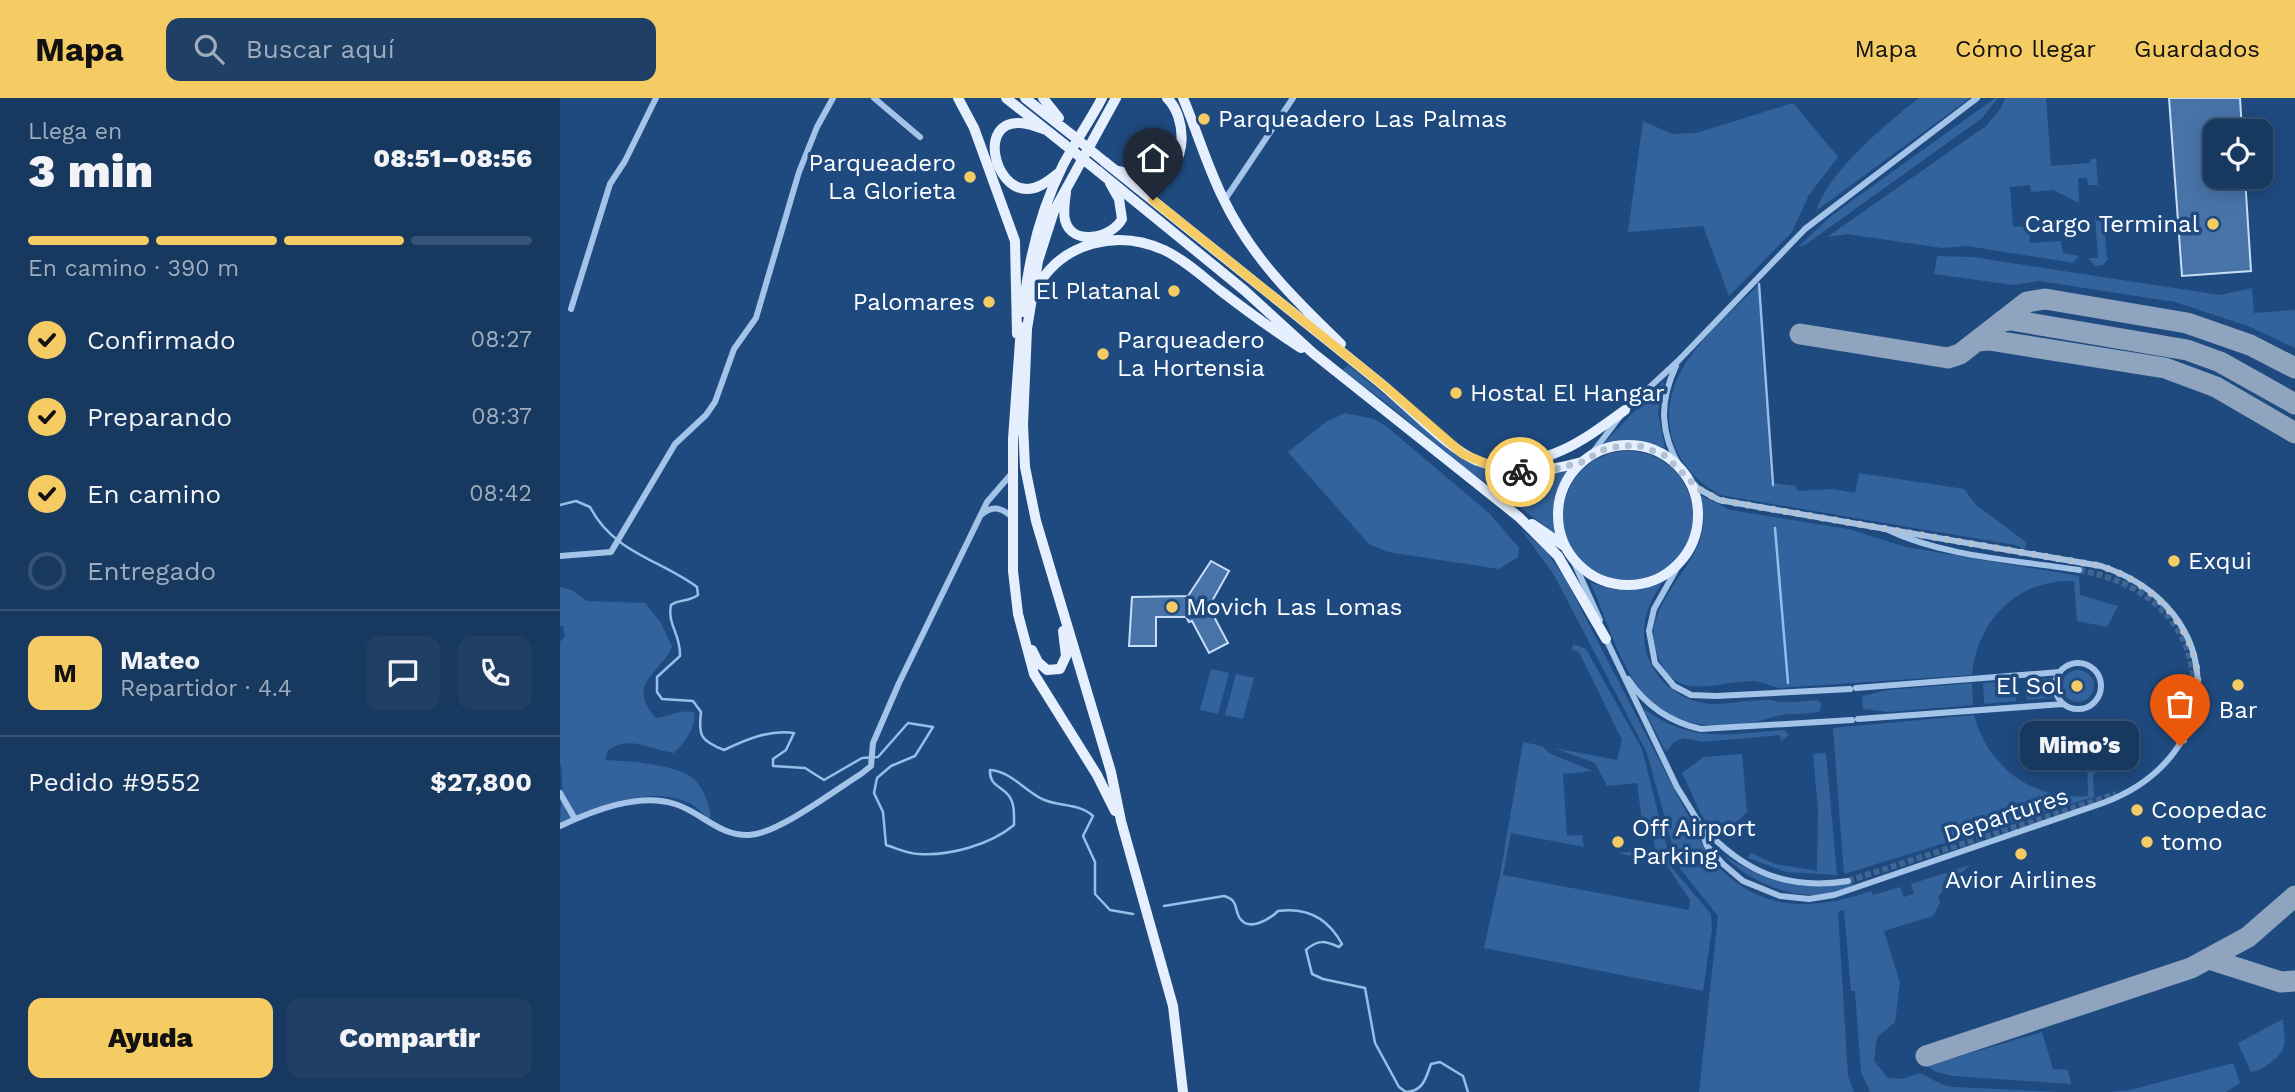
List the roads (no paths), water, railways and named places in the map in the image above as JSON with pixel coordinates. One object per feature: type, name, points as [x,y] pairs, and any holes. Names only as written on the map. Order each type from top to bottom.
[{"type":"main road","points":[[958,98],[974,128],[1015,241],[1018,280],[1012,517],[1013,571],[1021,628],[1034,674],[1041,688],[1091,764],[1121,821]]},
{"type":"main road","points":[[1006,98],[1098,171],[1149,178],[1166,173],[1182,142],[1182,129],[1175,107],[1167,98]]},
{"type":"main road","points":[[1025,98],[1105,162],[1112,175],[1123,213],[1118,226],[1100,237],[1082,236],[1069,227],[1064,213],[1066,188]]},
{"type":"main road","points":[[1043,98],[1072,135]]},
{"type":"main road","points":[[1116,98],[1066,188],[1047,231],[1027,329],[1023,425],[1025,467],[1035,521],[1111,772],[1121,821],[1173,1006],[1183,1092]]},
{"type":"main road","points":[[1110,110],[1126,98]]},
{"type":"main road","points":[[1183,98],[1224,201],[1259,259],[1387,388]]},
{"type":"main road","points":[[1017,366],[1027,271],[1047,204],[1060,172],[1099,101]]},
{"type":"main road","points":[[1046,130],[1020,122],[1009,124],[1000,130],[994,144],[999,167],[1012,184],[1027,189],[1036,188],[1060,172]]},
{"type":"main road","points":[[1112,175],[1313,353],[1519,517],[1558,556],[1606,639]]},
{"type":"main road","points":[[1112,175],[1387,388],[1463,454],[1499,469],[1532,473],[1586,459],[1617,446],[1637,445],[1656,450],[1680,467],[1689,479],[1696,497],[1699,516],[1692,545],[1681,561],[1654,581],[1620,585],[1588,573],[1546,531],[1519,517]]},
{"type":"main road","points":[[1032,297],[1043,276],[1071,251],[1092,243],[1141,243],[1173,256],[1286,338],[1313,353]]},
{"type":"main road","points":[[1477,461],[1529,462],[1558,454],[1625,410]]},
{"type":"main road","points":[[1565,548],[1559,528],[1558,507],[1568,478],[1586,459]]},
{"type":"main road","points":[[1021,628],[1043,667],[1051,671],[1060,669],[1066,656],[1060,606]]},
{"type":"street","points":[[571,309],[610,184],[625,161],[656,98]]},
{"type":"street","points":[[560,556],[611,552],[675,444],[706,415],[715,402],[734,349],[756,318],[799,172],[817,127],[833,98]]},
{"type":"street","points":[[874,98],[920,137]]},
{"type":"street","points":[[1224,201],[1293,98]]},
{"type":"street","points":[[1586,459],[1625,410],[1678,361],[1805,229],[1977,98]]},
{"type":"street","points":[[1678,361],[1668,382],[1663,415],[1667,440],[1680,467]]},
{"type":"street","points":[[560,826],[575,819],[632,803],[660,801],[676,804],[732,834],[768,832],[871,766],[871,750],[899,683],[991,496],[1013,472]]},
{"type":"street","points":[[1689,479],[1699,489],[1719,500],[1886,529],[1908,540],[2079,570]]},
{"type":"street","points":[[981,516],[992,508],[997,508],[1012,517]]},
{"type":"street","name":"Departures","points":[[1698,821],[1707,846],[1743,881],[1766,892],[1793,899],[1809,899],[1834,895],[2131,792],[2166,765],[2189,728],[2198,686],[2194,657],[2176,619],[2158,597],[2128,576],[2101,566],[1886,529]]},
{"type":"street","points":[[1572,558],[1591,596],[1606,639],[1677,787],[1698,821],[1733,857],[1769,876],[1816,884],[1849,881]]},
{"type":"street","points":[[1681,561],[1654,609],[1649,631],[1655,663],[1674,686],[1691,695],[1853,688],[2060,672]]},
{"type":"street","points":[[1619,666],[1635,690],[1652,708],[1692,727],[1721,730],[2063,704],[2076,709],[2088,707],[2098,698],[2101,684],[2094,670],[2082,664],[2068,666],[2060,672],[2055,691],[2063,704]]},
{"type":"street","points":[[560,793],[575,819]]},
{"type":"waterway","points":[[1759,284],[1773,485]]},
{"type":"waterway","points":[[560,505],[576,501],[590,507],[600,522],[624,545],[697,587],[698,595],[671,605],[671,618],[680,656],[657,677],[657,692],[662,699],[693,701],[701,712],[701,732],[710,744],[724,750],[767,734],[794,733],[786,750],[773,759],[773,766],[805,768],[824,780],[862,758],[878,757],[908,723],[933,727],[915,756],[891,766],[877,778],[874,793],[883,812],[886,845],[915,854],[943,853],[969,848],[1004,832],[1014,825],[1014,810],[1009,796],[994,783],[990,775],[990,770],[997,771],[1042,799],[1082,809],[1093,816],[1083,836],[1095,862],[1095,894],[1110,910],[1133,914]]},
{"type":"waterway","points":[[1775,528],[1788,683]]},
{"type":"waterway","points":[[1164,906],[1224,896],[1234,902],[1239,917],[1248,924],[1265,921],[1278,911],[1298,911],[1315,916],[1330,927],[1342,944],[1339,947],[1326,942],[1310,946],[1306,950],[1312,974],[1365,988],[1375,1043],[1399,1087],[1406,1092],[1417,1089],[1431,1064],[1440,1062],[1463,1076],[1468,1092]]},
{"type":"tunnel","points":[[2079,570],[2125,584],[2162,610],[2186,646],[2192,668],[2194,694]]},
{"type":"tunnel","points":[[1848,881],[2116,794]]},
{"type":"place","name":"Parqueadero Las Palmas","points":[[1204,119]]},
{"type":"place","name":"Parqueadero La Glorieta","points":[[970,177]]},
{"type":"place","name":"Cargo Terminal","points":[[2213,224]]},
{"type":"place","name":"El Platanal","points":[[1174,291]]},
{"type":"place","name":"Palomares","points":[[989,302]]},
{"type":"place","name":"Parqueadero La Hortensia","points":[[1103,354]]},
{"type":"place","name":"Hostal El Hangar","points":[[1456,393]]},
{"type":"place","name":"Exqui","points":[[2174,561]]},
{"type":"place","name":"Movich Las Lomas","points":[[1172,607]]},
{"type":"place","name":"Bar","points":[[2238,685]]},
{"type":"place","name":"El Sol","points":[[2077,686]]},
{"type":"place","name":"Mimo’s","points":[[2180,746]]},
{"type":"place","name":"Coopedac","points":[[2137,810]]},
{"type":"place","name":"Off Airport Parking","points":[[1618,842]]},
{"type":"place","name":"tomo","points":[[2147,842]]},
{"type":"place","name":"Avior Airlines","points":[[2021,854]]}]
